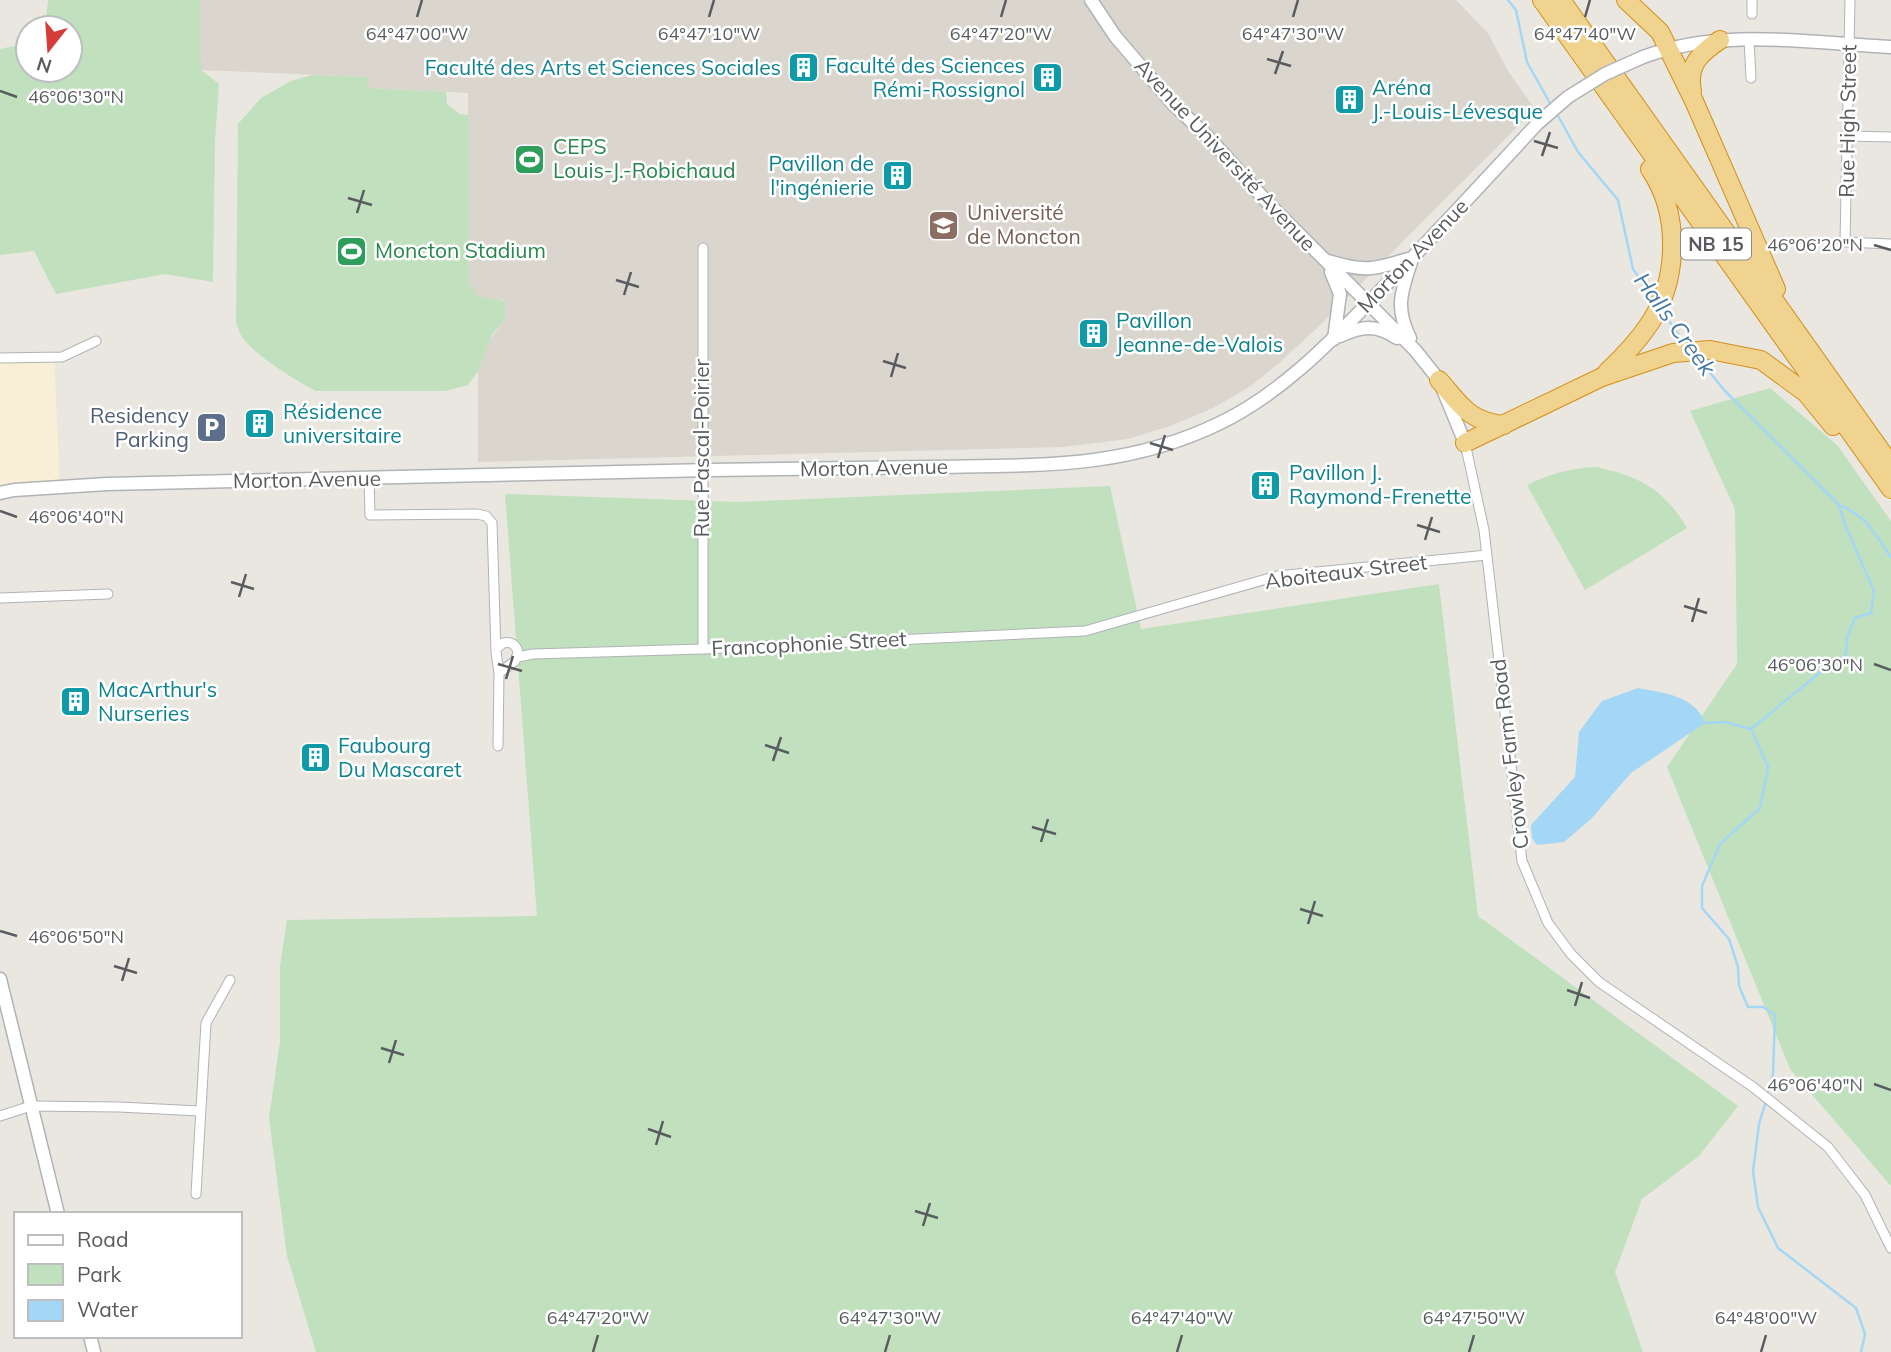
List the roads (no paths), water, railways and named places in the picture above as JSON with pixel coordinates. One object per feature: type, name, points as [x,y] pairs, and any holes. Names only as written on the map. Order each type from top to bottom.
[{"type":"highway","points":[[1541,0],[1566,46],[1660,183],[1671,223],[1672,256],[1667,288],[1651,321],[1629,350],[1602,377]]},
{"type":"highway","name":"NB 15","points":[[1541,0],[1891,489]]},
{"type":"highway","name":"NB 15","points":[[1561,0],[1891,465]]},
{"type":"highway","points":[[1626,0],[1660,32],[1694,101],[1777,293],[1891,456]]},
{"type":"highway","points":[[1694,101],[1689,78],[1699,55],[1720,40]]},
{"type":"highway","points":[[1465,443],[1602,377],[1673,353],[1710,350],[1761,360],[1806,393],[1891,497]]},
{"type":"highway","points":[[1439,380],[1469,414],[1485,423],[1504,425]]},
{"type":"street","name":"Avenue Université Avenue","points":[[1091,0],[1115,36],[1146,74],[1324,259],[1369,302]]},
{"type":"street","points":[[1752,0],[1752,14]]},
{"type":"street","name":"Rue High Street","points":[[1850,0],[1845,242],[1891,244]]},
{"type":"street","points":[[1749,39],[1751,78]]},
{"type":"street","name":"Morton Avenue","points":[[0,493],[107,484],[702,470],[1022,466],[1106,460],[1152,450],[1189,437],[1258,403],[1334,339],[1538,123],[1567,97],[1605,74],[1667,48],[1720,40],[1749,39],[1891,47]]},
{"type":"street","points":[[1847,136],[1891,137]]},
{"type":"street","name":"Rue Pascal-Poirier","points":[[703,248],[703,649]]},
{"type":"street","points":[[1324,259],[1353,269],[1369,270],[1412,258],[1400,305],[1401,320],[1415,350]]},
{"type":"street","points":[[1324,259],[1340,294],[1334,339]]},
{"type":"street","name":"Crowley Farm Road","points":[[1369,302],[1415,350],[1439,380],[1465,443],[1484,530],[1522,861],[1548,923],[1571,954],[1599,982],[1753,1087],[1828,1147],[1864,1195],[1891,1248]]},
{"type":"street","points":[[1334,339],[1358,328],[1372,326],[1385,330],[1415,350]]},
{"type":"street","points":[[0,358],[62,357],[96,341]]},
{"type":"street","points":[[369,478],[370,515],[477,514],[489,519],[493,528],[498,643],[503,663],[499,673],[498,746]]},
{"type":"street","name":"Aboiteaux Street","points":[[1085,631],[1277,576],[1487,555]]},
{"type":"street","points":[[0,598],[108,594]]},
{"type":"street","name":"Francophonie Street","points":[[498,643],[510,642],[518,653],[533,654],[1085,631]]},
{"type":"street","points":[[503,663],[513,663],[518,653]]},
{"type":"street","points":[[0,979],[58,1212]]},
{"type":"street","points":[[196,1194],[206,1023],[230,979]]},
{"type":"street","points":[[0,1116],[31,1106],[200,1111]]},
{"type":"water","points":[[1638,688],[1686,701],[1694,706],[1705,723],[1631,773],[1591,819],[1564,842],[1537,845],[1532,838],[1531,825],[1575,777],[1579,732],[1602,701]]},
{"type":"waterway","name":"Halls Creek","points":[[1508,0],[1516,10],[1527,62],[1551,105]]},
{"type":"waterway","name":"Halls Creek","points":[[1557,114],[1578,152],[1618,200],[1633,269],[1654,300]]},
{"type":"waterway","name":"Halls Creek","points":[[1664,314],[1686,345]]},
{"type":"waterway","name":"Halls Creek","points":[[1698,358],[1725,391],[1839,505],[1863,520],[1891,557]]},
{"type":"waterway","points":[[1751,729],[1822,671],[1846,655],[1847,637],[1855,618],[1871,613],[1874,591],[1839,506]]},
{"type":"waterway","points":[[1705,723],[1725,722],[1751,729]]},
{"type":"waterway","points":[[1751,729],[1768,767],[1760,808],[1720,844],[1702,886],[1702,908],[1729,939],[1738,967],[1739,986],[1748,1007],[1763,1007],[1775,1015],[1773,1075],[1767,1094]]},
{"type":"waterway","points":[[1766,1101],[1759,1124],[1753,1171],[1758,1207],[1778,1248],[1856,1308],[1865,1334],[1861,1352]]},
{"type":"place","name":"Faculté des Arts et Sciences Sociales","points":[[804,68]]},
{"type":"place","name":"Faculté des Sciences Rémi-Rossignol","points":[[1048,78]]},
{"type":"place","name":"Aréna J.-Louis-Lévesque","points":[[1349,100]]},
{"type":"place","name":"CEPS Louis-J.-Robichaud","points":[[530,159]]},
{"type":"place","name":"Pavillon de l'ingénierie","points":[[897,176]]},
{"type":"place","name":"Université de Moncton","points":[[944,225]]},
{"type":"place","name":"Moncton Stadium","points":[[352,251]]},
{"type":"place","name":"Pavillon Jeanne-de-Valois","points":[[1093,333]]},
{"type":"place","name":"Résidence universitaire","points":[[260,424]]},
{"type":"place","name":"Residency Parking","points":[[212,428]]},
{"type":"place","name":"Pavillon J. Raymond-Frenette","points":[[1266,485]]},
{"type":"place","name":"MacArthur's Nurseries","points":[[75,702]]},
{"type":"place","name":"Faubourg Du Mascaret","points":[[315,758]]}]
